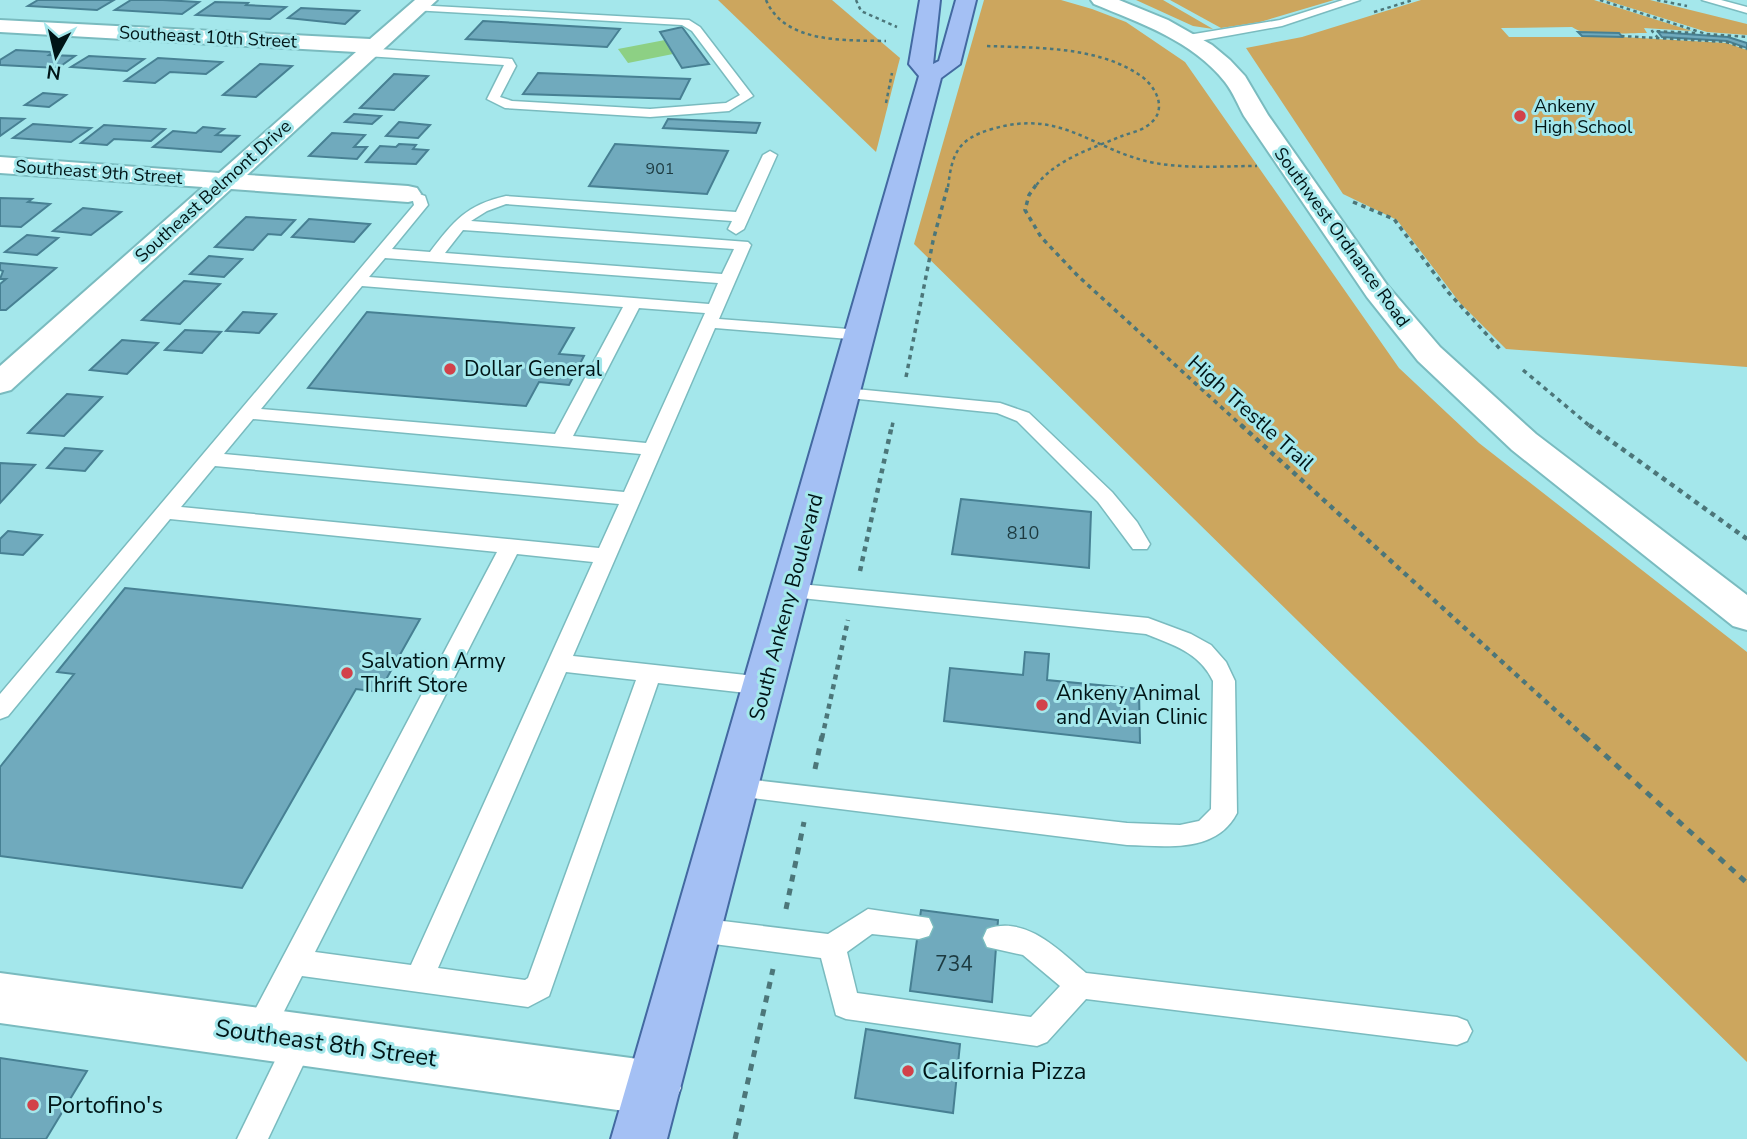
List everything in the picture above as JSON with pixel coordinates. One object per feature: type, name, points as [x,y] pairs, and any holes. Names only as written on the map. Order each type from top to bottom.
[{"type":"main road","name":"South Ankeny Boulevard","points":[[930,0],[920,64],[931,75]]},
{"type":"main road","name":"South Ankeny Boulevard","points":[[646,1114],[931,75],[949,64],[966,0]]},
{"type":"street","name":"Southwest Ordnance Road","points":[[1101,0],[1161,24],[1188,39],[1222,65],[1237,81],[1256,116],[1377,291],[1454,380],[1555,468],[1747,616]]},
{"type":"street","name":"Southeast Belmont Drive","points":[[0,383],[421,4]]},
{"type":"street","name":"Southeast 10th Street","points":[[0,26],[370,49]]},
{"type":"street","name":"Southeast 9th Street","points":[[0,166],[408,194]]},
{"type":"street","name":"Southeast 8th Street","points":[[0,998],[279,1036],[646,1114]]},
{"type":"lane","points":[[1188,39],[1282,23],[1354,0]]},
{"type":"lane","points":[[1708,0],[1747,10]]},
{"type":"lane","points":[[370,49],[508,62],[510,66],[492,99],[510,105],[650,113],[729,107],[747,96],[696,29],[685,22],[421,4]]},
{"type":"lane","points":[[729,244],[770,155]]},
{"type":"lane","points":[[0,710],[421,205],[420,199],[408,194]]},
{"type":"lane","points":[[434,257],[471,211],[486,203],[506,200],[741,217]]},
{"type":"lane","points":[[419,979],[743,245],[458,225]]},
{"type":"lane","points":[[381,253],[728,279]]},
{"type":"lane","points":[[357,281],[633,303],[861,335]]},
{"type":"lane","points":[[561,441],[633,303]]},
{"type":"lane","points":[[845,393],[1000,408],[1023,417],[1105,497],[1130,527],[1140,544]]},
{"type":"lane","points":[[248,412],[653,449]]},
{"type":"lane","points":[[209,459],[631,499]]},
{"type":"lane","points":[[165,512],[606,556]]},
{"type":"lane","points":[[252,1139],[295,962],[510,546]]},
{"type":"lane","points":[[737,788],[1127,834],[1180,836],[1206,830],[1224,813],[1224,681],[1217,663],[1201,647],[1148,626],[790,591]]},
{"type":"lane","points":[[558,663],[764,687]]},
{"type":"lane","points":[[295,962],[528,994],[539,987],[650,674]]},
{"type":"lane","points":[[698,930],[832,947],[868,920],[919,927]]},
{"type":"lane","points":[[997,937],[1030,943],[1080,985],[1457,1031]]},
{"type":"lane","points":[[832,947],[846,1005],[1037,1032],[1080,985]]},
{"type":"path","points":[[766,0],[770,12],[778,20],[807,34],[886,41]]},
{"type":"path","points":[[856,0],[861,12],[888,21],[899,29]]},
{"type":"path","points":[[1600,0],[1706,33]]},
{"type":"path","points":[[1658,38],[1651,30],[1747,37]]},
{"type":"path","points":[[1621,36],[1726,42],[1747,49]]},
{"type":"path","name":"High Trestle Trail","points":[[987,46],[1076,52],[1123,66],[1142,76],[1153,86],[1159,98],[1160,109],[1155,119],[1147,126],[1053,168],[1035,182],[1027,196],[1025,213],[1034,232],[1276,457],[1747,883]]},
{"type":"path","points":[[886,103],[894,66]]},
{"type":"path","points":[[899,399],[905,382],[933,241],[941,221],[957,150],[971,138],[997,127],[1031,123],[1066,127],[1128,155],[1155,163],[1266,166]]},
{"type":"path","points":[[1347,199],[1394,219],[1448,292],[1500,349]]},
{"type":"path","points":[[1523,370],[1572,412],[1747,539]]},
{"type":"shaded area","points":[[718,0],[832,0],[900,58],[876,152]]},
{"type":"shaded area","points":[[984,0],[1061,0],[1092,9],[1126,22],[1185,62],[1399,368],[1479,443],[1747,652],[1747,1062],[914,244]]},
{"type":"shaded area","points":[[1136,0],[1163,0],[1213,29],[1193,26]]},
{"type":"shaded area","points":[[1170,0],[1334,0],[1260,22],[1221,28]]},
{"type":"shaded area","name":"Ankeny High School","points":[[1421,0],[1594,0],[1692,31],[1644,28],[1647,33],[1608,34],[1572,27],[1501,28],[1509,37],[1622,37],[1727,43],[1747,50],[1747,367],[1506,349],[1460,303],[1397,220],[1343,194],[1246,48],[1302,37]]},
{"type":"shaded area","points":[[1605,0],[1650,0],[1747,24],[1747,35],[1707,32]]},
{"type":"shaded area","points":[[665,40],[673,54],[628,63],[618,49]]},
{"type":"building","points":[[38,0],[114,0],[97,10],[28,6]]},
{"type":"building","points":[[131,0],[199,2],[182,14],[115,10]]},
{"type":"building","points":[[215,2],[286,7],[270,19],[196,15]]},
{"type":"building","points":[[301,8],[359,11],[345,24],[288,18]]},
{"type":"building","points":[[483,21],[620,29],[607,47],[466,39]]},
{"type":"building","points":[[682,27],[709,64],[682,68],[660,32]]},
{"type":"building","points":[[1578,32],[1619,33],[1622,37],[1582,36]]},
{"type":"building","points":[[1658,32],[1728,37],[1747,43],[1747,48],[1727,41],[1662,37]]},
{"type":"building","points":[[16,50],[75,56],[58,68],[0,65],[0,60]]},
{"type":"building","points":[[89,56],[144,59],[127,71],[71,67]]},
{"type":"building","points":[[158,58],[222,62],[206,74],[170,72],[155,83],[125,81]]},
{"type":"building","points":[[260,64],[292,66],[256,97],[223,95]]},
{"type":"building","points":[[538,73],[690,79],[680,99],[523,94]]},
{"type":"building","points":[[394,74],[428,76],[394,110],[360,108]]},
{"type":"building","points":[[43,93],[66,95],[49,107],[25,105]]},
{"type":"building","points":[[354,114],[381,116],[372,124],[345,122]]},
{"type":"building","points":[[0,118],[24,119],[0,136]]},
{"type":"building","points":[[668,119],[760,123],[756,133],[663,128]]},
{"type":"building","points":[[399,122],[430,125],[418,138],[386,136]]},
{"type":"building","points":[[33,124],[91,128],[71,142],[13,138]]},
{"type":"building","points":[[104,125],[165,129],[151,141],[114,139],[107,145],[81,143]]},
{"type":"building","points":[[203,127],[224,129],[216,135],[239,136],[221,152],[153,147],[173,131],[196,133]]},
{"type":"building","points":[[332,133],[365,135],[354,147],[367,147],[357,159],[309,156]]},
{"type":"building","points":[[399,144],[416,145],[413,149],[428,150],[416,164],[366,162],[380,146],[396,147]]},
{"type":"building","points":[[615,144],[728,151],[707,194],[589,186]]},
{"type":"building","points":[[0,198],[32,199],[28,202],[50,204],[21,227],[0,226]]},
{"type":"building","points":[[83,208],[121,212],[91,235],[53,231]]},
{"type":"building","points":[[246,217],[295,220],[281,235],[268,234],[253,250],[215,247]]},
{"type":"building","points":[[309,219],[370,224],[354,242],[292,237]]},
{"type":"building","points":[[27,235],[58,238],[37,255],[5,252]]},
{"type":"building","points":[[209,256],[242,259],[224,277],[190,274]]},
{"type":"building","points":[[0,263],[56,268],[6,310],[0,310],[0,284],[6,279],[0,279],[3,271],[0,270]]},
{"type":"building","points":[[184,281],[220,284],[180,324],[142,320]]},
{"type":"building","points":[[243,312],[276,314],[259,333],[226,331]]},
{"type":"building","name":"Dollar General","points":[[367,312],[574,328],[559,354],[584,356],[569,385],[539,382],[526,406],[308,388]]},
{"type":"building","points":[[185,330],[221,332],[202,353],[165,350]]},
{"type":"building","points":[[122,340],[158,343],[127,374],[90,370]]},
{"type":"building","points":[[67,394],[102,397],[64,436],[28,433]]},
{"type":"building","points":[[65,448],[102,451],[85,471],[47,468]]},
{"type":"building","points":[[0,463],[35,465],[0,503]]},
{"type":"building","points":[[961,499],[1091,512],[1089,568],[952,554]]},
{"type":"building","points":[[8,531],[42,535],[23,555],[0,553],[0,539]]},
{"type":"building","points":[[125,588],[420,619],[379,692],[356,689],[242,888],[0,856],[0,767],[74,674],[57,672]]},
{"type":"building","name":"Ankeny Animal and Avian Clinic","points":[[1025,652],[1049,654],[1047,680],[1139,689],[1140,743],[944,721],[950,668],[1023,675]]},
{"type":"building","points":[[921,910],[998,920],[992,1002],[910,991]]},
{"type":"building","name":"California Pizza","points":[[866,1029],[960,1044],[953,1113],[855,1098]]},
{"type":"building","name":"Portofino's","points":[[0,1058],[87,1071],[46,1139],[0,1139]]},
{"type":"place","name":"Ankeny High School","points":[[1520,116]]},
{"type":"place","name":"Dollar General","points":[[450,369]]},
{"type":"place","name":"Salvation Army Thrift Store","points":[[347,673]]},
{"type":"place","name":"Ankeny Animal and Avian Clinic","points":[[1042,705]]},
{"type":"place","name":"California Pizza","points":[[908,1071]]},
{"type":"place","name":"Portofino's","points":[[33,1105]]}]
